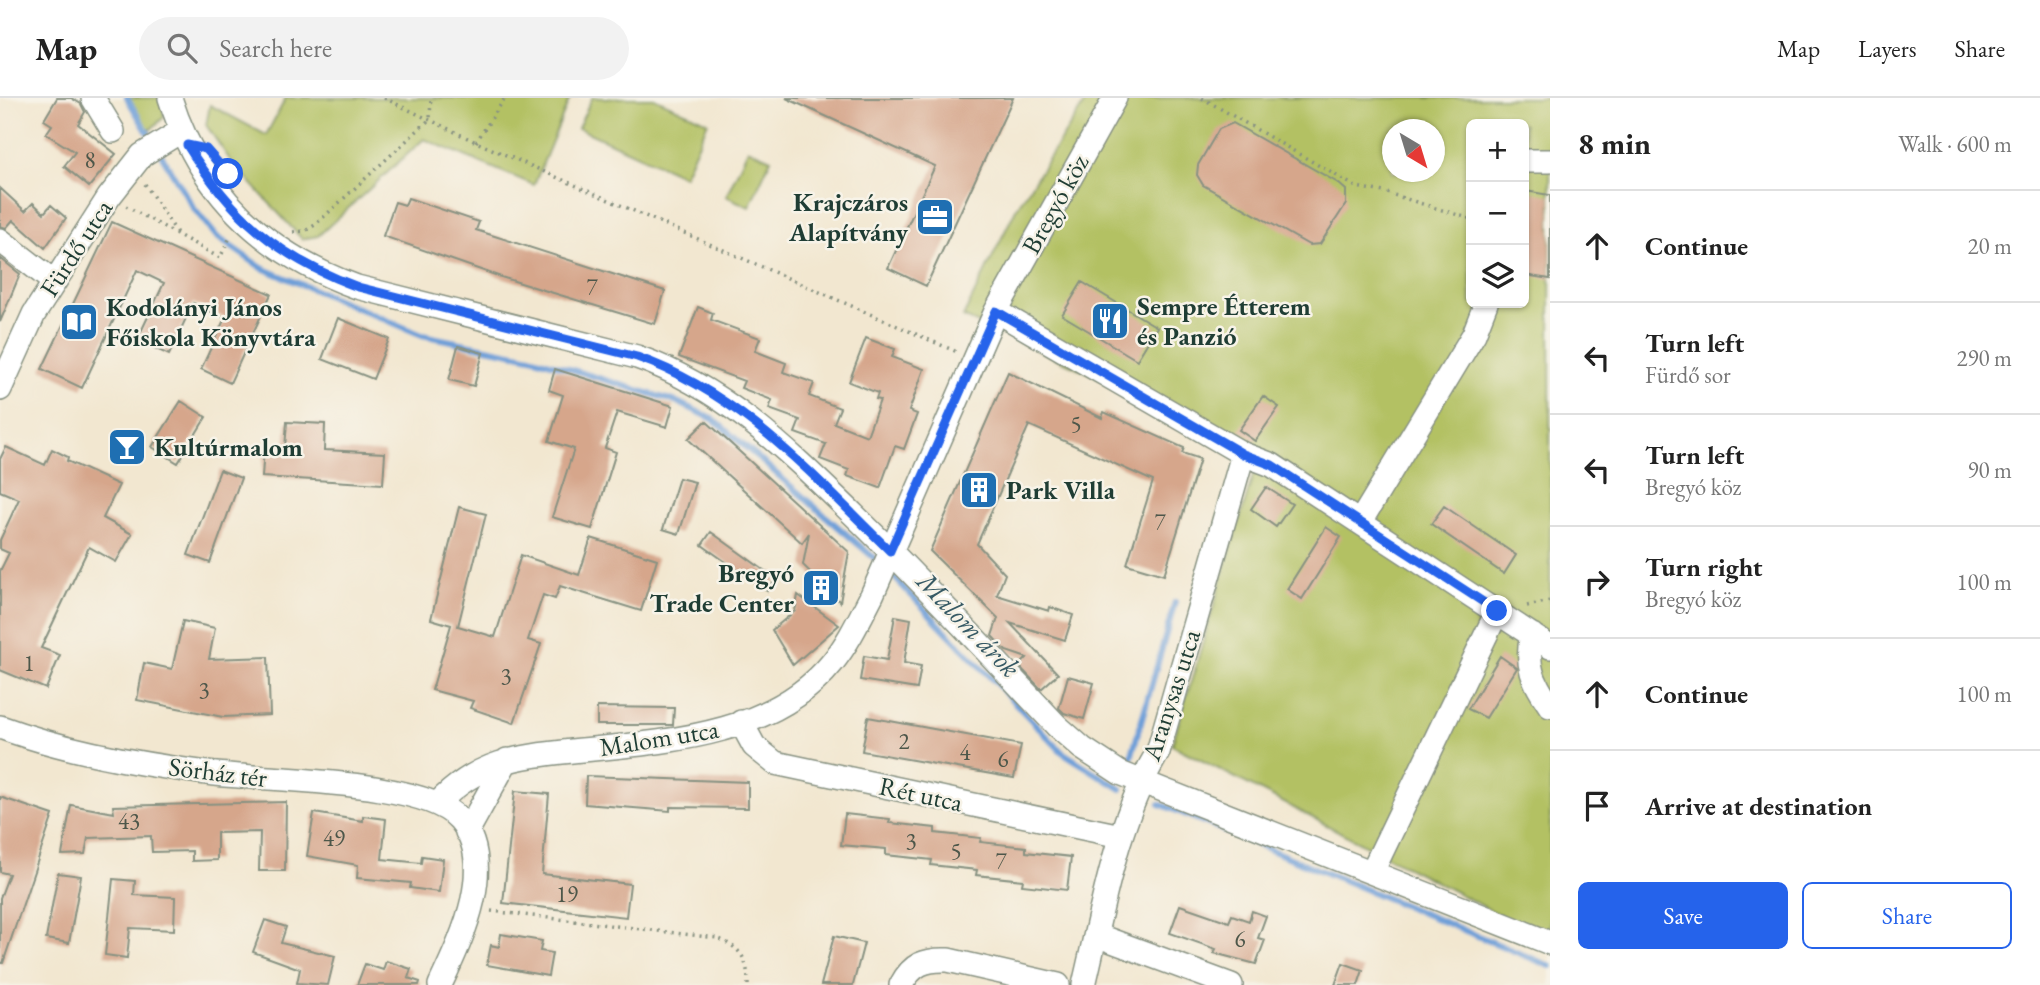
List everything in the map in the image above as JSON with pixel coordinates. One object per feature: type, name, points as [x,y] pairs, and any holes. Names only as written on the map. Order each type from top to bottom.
[{"type":"street","points":[[93,98],[113,131]]},
{"type":"street","points":[[170,98],[174,135],[215,187],[267,241],[291,258],[320,273],[358,287],[421,301],[669,368],[723,398],[783,446],[890,551],[1057,726],[1082,748],[1120,774],[1550,943]]},
{"type":"street","name":"Bregyó köz","points":[[890,551],[996,311],[1115,98]]},
{"type":"street","name":"Fürdő utca","points":[[0,389],[34,314],[109,197],[137,160],[174,135]]},
{"type":"street","points":[[1529,160],[1550,160]]},
{"type":"street","points":[[0,240],[54,282]]},
{"type":"street","points":[[1360,522],[1474,334],[1484,308]]},
{"type":"street","points":[[996,311],[1243,454],[1272,465],[1541,641],[1527,655],[1530,672],[1550,706]]},
{"type":"street","name":"Aranysas utca","points":[[1084,985],[1121,836],[1141,780],[1158,752],[1243,454]]},
{"type":"street","name":"Malom utca","points":[[438,803],[458,783],[473,773],[507,760],[676,740],[741,722],[793,696],[831,664],[852,633],[890,551]]},
{"type":"street","points":[[1372,872],[1497,611]]},
{"type":"street","name":"Rét utca","points":[[741,722],[754,746],[775,763],[1121,836]]},
{"type":"street","name":"Sörház tér","points":[[0,727],[41,742],[206,773],[391,791],[438,803]]},
{"type":"street","points":[[467,832],[507,760]]},
{"type":"street","points":[[438,803],[452,812],[467,832],[475,868],[472,911],[440,985]]},
{"type":"street","points":[[1096,935],[1231,985]]},
{"type":"street","points":[[901,985],[908,972],[931,959],[948,960],[1058,985]]},
{"type":"path","points":[[384,98],[476,142],[975,360]]},
{"type":"path","points":[[285,228],[292,232],[305,232],[315,225],[430,119],[430,98]]},
{"type":"path","points":[[476,142],[505,98]]},
{"type":"path","points":[[1202,98],[1356,187],[1384,192],[1466,217]]},
{"type":"path","points":[[137,160],[178,235]]},
{"type":"path","points":[[109,197],[220,258],[233,231]]},
{"type":"path","points":[[472,911],[502,912],[717,938],[734,945],[743,956],[748,971],[748,985]]},
{"type":"green space","points":[[128,98],[162,98],[164,117],[148,132]]},
{"type":"green space","points":[[286,98],[570,98],[534,185],[424,139],[318,236],[302,239],[230,160],[206,125],[210,105],[266,135]]},
{"type":"green space","points":[[592,98],[654,98],[708,122],[684,176],[578,128]]},
{"type":"green space","points":[[1088,98],[1550,98],[1550,941],[1172,745],[1261,449],[963,317],[1016,209]]},
{"type":"green space","points":[[748,149],[771,159],[749,207],[726,196]]},
{"type":"building","points":[[57,98],[71,98],[81,104],[85,112],[78,124],[116,154],[89,187],[64,166],[75,152],[46,134],[52,125],[44,120]]},
{"type":"building","name":"Krajczáros Alapítvány","points":[[786,98],[1013,98],[926,286],[888,268],[935,166]]},
{"type":"building","points":[[1233,123],[1346,190],[1346,204],[1320,244],[1309,245],[1203,185],[1197,175],[1198,165],[1219,129]]},
{"type":"building","points":[[0,188],[25,211],[33,203],[44,213],[51,205],[66,218],[45,248],[13,220],[6,228],[0,226]]},
{"type":"building","points":[[1529,192],[1550,195],[1550,279],[1529,276]]},
{"type":"building","points":[[408,198],[479,222],[476,230],[665,291],[655,324],[501,277],[383,236],[395,202],[405,205]]},
{"type":"building","points":[[112,222],[271,294],[230,383],[201,369],[225,318],[193,303],[169,355],[137,340],[164,283],[137,270],[82,388],[42,369]]},
{"type":"building","points":[[0,258],[20,274],[0,322]]},
{"type":"building","name":"Sempre Étterem és Panzió","points":[[1082,282],[1157,327],[1137,360],[1062,315]]},
{"type":"building","points":[[698,307],[713,313],[711,320],[760,338],[755,351],[786,363],[783,372],[814,383],[809,396],[840,408],[834,423],[867,436],[880,400],[876,399],[878,393],[849,382],[866,338],[895,349],[892,357],[924,369],[909,411],[917,414],[904,449],[895,446],[880,488],[847,476],[849,470],[820,459],[826,444],[795,433],[800,420],[769,409],[772,400],[741,388],[744,381],[679,357]]},
{"type":"building","points":[[338,318],[389,339],[373,379],[322,359]]},
{"type":"building","points":[[458,346],[483,353],[474,386],[449,380]]},
{"type":"building","points":[[555,369],[673,406],[667,427],[617,412],[605,448],[616,452],[592,529],[552,517],[574,449],[549,441],[563,395],[549,390]]},
{"type":"building","points":[[1008,372],[1102,418],[1104,412],[1184,448],[1182,453],[1200,459],[1164,575],[1127,564],[1153,481],[1029,425],[977,544],[1005,574],[997,595],[1049,611],[1050,607],[1073,615],[1065,640],[1010,623],[1058,674],[1041,689],[1019,666],[1027,658],[1006,651],[992,636],[998,618],[930,551]]},
{"type":"building","points":[[1263,396],[1279,407],[1255,441],[1239,430]]},
{"type":"building","points":[[181,401],[206,417],[178,463],[152,447]]},
{"type":"building","points":[[706,421],[849,552],[840,602],[803,565],[809,533],[802,543],[688,439]]},
{"type":"building","points":[[287,422],[325,424],[324,450],[385,453],[383,484],[262,477],[264,447],[285,448]]},
{"type":"building","points":[[6,447],[45,465],[52,449],[68,457],[67,461],[119,485],[103,518],[132,534],[116,562],[89,547],[41,648],[60,655],[46,689],[0,670],[0,571],[9,553],[0,549],[0,540],[19,499],[0,491],[0,459]]},
{"type":"building","points":[[220,470],[241,478],[210,563],[188,555]]},
{"type":"building","points":[[679,478],[695,482],[679,534],[663,529]]},
{"type":"building","points":[[1266,487],[1292,504],[1276,527],[1251,509]]},
{"type":"building","points":[[1444,506],[1516,555],[1504,574],[1431,524]]},
{"type":"building","points":[[459,507],[486,514],[458,626],[495,637],[521,555],[579,575],[591,538],[657,559],[641,611],[560,586],[555,599],[543,595],[528,640],[541,644],[514,723],[470,708],[473,701],[432,690],[451,625],[431,619]]},
{"type":"building","points":[[1326,527],[1341,537],[1302,599],[1287,589]]},
{"type":"building","points":[[711,532],[776,579],[767,591],[702,545]]},
{"type":"building","points":[[798,595],[839,625],[793,665],[772,630],[795,611]]},
{"type":"building","points":[[895,616],[911,619],[904,663],[921,666],[917,689],[860,680],[864,656],[887,660]]},
{"type":"building","points":[[183,621],[215,628],[209,659],[268,657],[270,715],[223,717],[137,700],[144,663],[172,669]]},
{"type":"building","points":[[1500,656],[1517,668],[1486,718],[1468,709]]},
{"type":"building","points":[[1068,676],[1094,683],[1084,719],[1064,713],[1059,708]]},
{"type":"building","points":[[597,707],[674,708],[673,725],[597,725]]},
{"type":"building","points":[[868,717],[1021,745],[1014,778],[862,751]]},
{"type":"building","points":[[586,776],[748,782],[748,808],[670,807],[670,811],[585,804]]},
{"type":"building","points":[[515,791],[549,794],[542,874],[630,884],[626,917],[503,903]]},
{"type":"building","points":[[0,797],[53,815],[3,963],[0,963],[0,898],[9,874],[0,872]]},
{"type":"building","points":[[286,802],[285,871],[259,871],[260,832],[217,833],[217,860],[192,861],[192,851],[152,852],[151,836],[88,838],[85,854],[62,855],[71,805],[114,813],[113,806]]},
{"type":"building","points":[[314,813],[363,821],[363,816],[386,819],[382,859],[421,863],[422,856],[443,859],[439,892],[410,888],[411,883],[357,878],[358,865],[307,856]]},
{"type":"building","points":[[845,814],[890,819],[889,823],[935,828],[935,833],[981,838],[980,842],[1026,847],[1026,852],[1071,857],[1067,890],[1022,885],[1023,880],[976,875],[977,870],[931,865],[932,860],[886,855],[886,849],[841,845]]},
{"type":"building","points":[[58,873],[81,876],[69,943],[46,939]]},
{"type":"building","points":[[113,879],[135,881],[134,895],[175,897],[174,930],[130,928],[127,958],[105,955]]},
{"type":"building","points":[[1180,905],[1229,922],[1232,915],[1249,921],[1252,911],[1266,916],[1258,938],[1265,940],[1256,964],[1214,953],[1216,949],[1170,933]]},
{"type":"building","points":[[265,920],[286,927],[281,943],[335,956],[328,985],[297,983],[300,969],[253,952]]},
{"type":"building","points":[[501,934],[542,941],[540,951],[552,953],[548,976],[487,965],[491,945],[499,947]]},
{"type":"building","points":[[834,936],[864,943],[853,985],[821,985]]},
{"type":"building","points":[[386,961],[411,969],[408,978],[420,982],[419,985],[357,985],[365,964],[383,970]]},
{"type":"building","points":[[1343,963],[1363,970],[1358,985],[1335,985]]},
{"type":"waterway","name":"Malom árok","points":[[127,98],[153,141]]},
{"type":"waterway","name":"Malom árok","points":[[159,151],[195,210],[217,237],[262,268],[422,335],[531,357],[677,402],[713,419],[880,563]]},
{"type":"waterway","name":"Malom árok","points":[[888,571],[1062,752],[1121,789]]},
{"type":"waterway","points":[[1129,765],[1175,602]]},
{"type":"waterway","name":"Malom árok","points":[[1160,804],[1550,966]]},
{"type":"place","name":"Krajczáros Alapítvány","points":[[935,217]]},
{"type":"place","name":"Sempre Étterem és Panzió","points":[[1110,321]]},
{"type":"place","name":"Kodolányi János Főiskola Könyvtára","points":[[79,322]]},
{"type":"place","name":"Kultúrmalom","points":[[127,447]]},
{"type":"place","name":"Park Villa","points":[[979,490]]},
{"type":"place","name":"Bregyó Trade Center","points":[[821,588]]},
{"type":"route","points":[[228,174],[206,149],[187,145],[215,187],[267,241],[291,258],[320,273],[358,287],[408,297],[637,357],[669,368],[699,384],[723,398],[783,446],[890,551],[996,311],[1243,454],[1272,465],[1497,611]]}]
